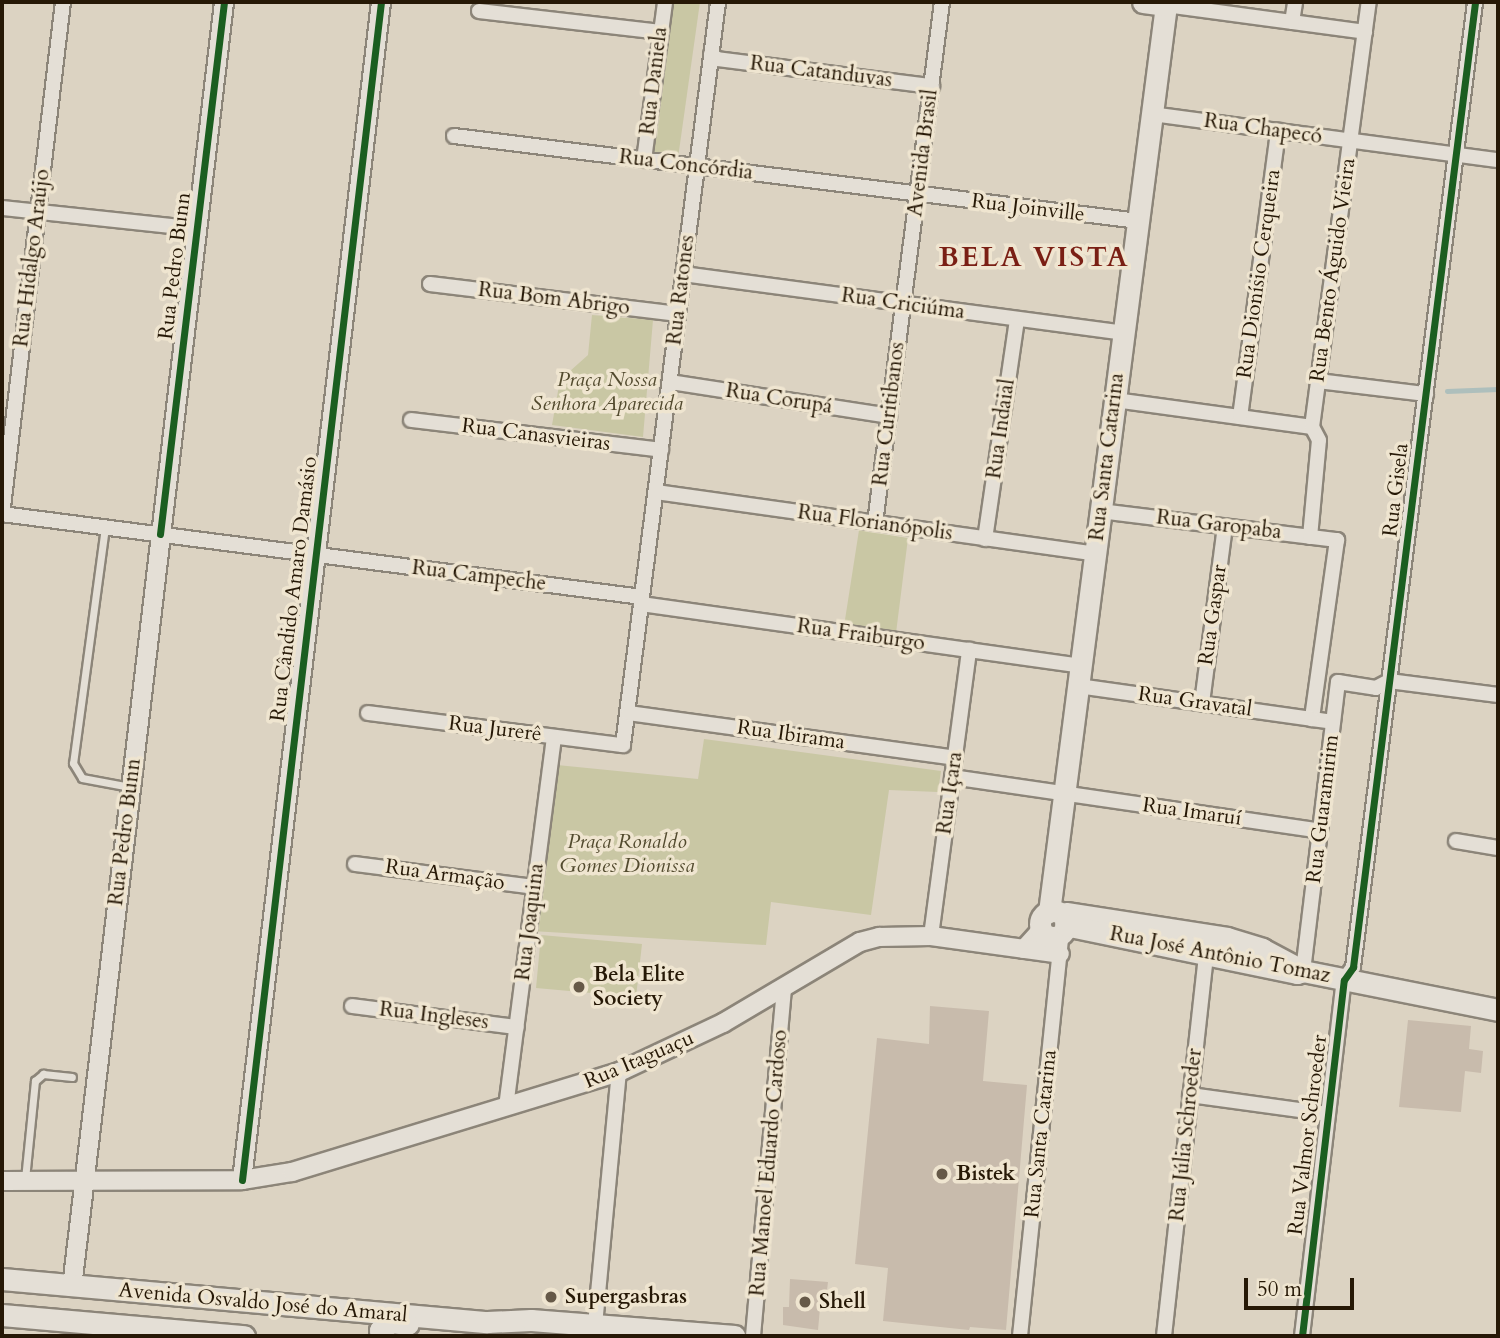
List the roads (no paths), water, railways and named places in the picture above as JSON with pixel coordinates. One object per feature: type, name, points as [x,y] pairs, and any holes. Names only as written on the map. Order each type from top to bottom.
[{"type":"main road","points":[[1143,2],[1166,3]]},
{"type":"main road","name":"Rua Santa Catarina","points":[[1056,927],[1064,793],[1166,3]]},
{"type":"main road","name":"Rua José Antônio Tomaz","points":[[1056,927],[1207,944],[1297,973],[1303,971],[1498,1010]]},
{"type":"main road","name":"Avenida Osvaldo José do Amaral","points":[[2,1279],[487,1322],[531,1320],[596,1325],[643,1333],[734,1336]]},
{"type":"main road","name":"Avenida Osvaldo José do Amaral","points":[[2,1315],[60,1328],[244,1336]]},
{"type":"main road","points":[[381,1336],[380,1330],[391,1322],[450,1328],[487,1322]]},
{"type":"street","name":"Rua Hidalgo Araújo","points":[[2,514],[63,2]]},
{"type":"street","name":"Rua Pedro Bunn","points":[[72,1287],[224,2]]},
{"type":"street","name":"Rua Cândido Amaro Damásio","points":[[242,1180],[381,2]]},
{"type":"street","name":"Rua Daniela","points":[[644,160],[665,2]]},
{"type":"street","name":"Rua Ratones","points":[[623,745],[718,2]]},
{"type":"street","name":"Avenida Brasil","points":[[903,304],[942,2]]},
{"type":"street","points":[[1292,22],[1295,2]]},
{"type":"street","name":"Rua Bento Águido Vieira","points":[[1310,537],[1319,440],[1312,427],[1369,2]]},
{"type":"street","name":"Rua Gisela","points":[[1344,979],[1353,967],[1475,2]]},
{"type":"street","points":[[1166,3],[1365,32]]},
{"type":"street","points":[[479,11],[661,33]]},
{"type":"street","name":"Rua Catanduvas","points":[[712,54],[717,59],[932,86]]},
{"type":"street","name":"Rua Chapecó","points":[[1152,114],[1498,160]]},
{"type":"street","name":"Rua Dionísio Cerqueira","points":[[1240,417],[1278,131]]},
{"type":"street","name":"Rua Concórdia","points":[[454,136],[918,194]]},
{"type":"street","name":"Rua Joinville","points":[[918,194],[1138,221]]},
{"type":"street","points":[[2,208],[197,229]]},
{"type":"street","name":"Rua Criciúma","points":[[683,274],[1123,333]]},
{"type":"street","name":"Rua Bom Abrigo","points":[[430,284],[678,314]]},
{"type":"street","name":"Rua Curitibanos","points":[[875,523],[903,304]]},
{"type":"street","name":"Rua Indaial","points":[[985,539],[1017,319]]},
{"type":"street","points":[[1318,381],[1426,394]]},
{"type":"street","name":"Rua Corupá","points":[[670,382],[889,416]]},
{"type":"street","points":[[1115,400],[1312,427]]},
{"type":"street","name":"Rua Canasvieiras","points":[[411,420],[661,450]]},
{"type":"street","name":"Rua Florianópolis","points":[[656,492],[1095,554]]},
{"type":"street","name":"Rua Garopaba","points":[[1100,511],[1337,540]]},
{"type":"street","name":"Rua Campeche","points":[[2,514],[316,554],[642,601]]},
{"type":"street","name":"Rua Gaspar","points":[[1202,703],[1225,526]]},
{"type":"street","name":"Rua Guaramirim","points":[[1303,971],[1333,722],[1312,719],[1337,540]]},
{"type":"street","name":"Rua Fraiburgo","points":[[642,601],[969,650],[1079,676]]},
{"type":"street","name":"Rua Içara","points":[[931,936],[969,650]]},
{"type":"street","name":"Rua Gravatal","points":[[1079,676],[1202,703],[1312,719]]},
{"type":"street","points":[[1333,722],[1338,682],[1376,688],[1389,681],[1498,695]]},
{"type":"street","name":"Rua Jurerê","points":[[368,713],[623,745]]},
{"type":"street","name":"Rua Ibirama","points":[[628,713],[955,758]]},
{"type":"street","name":"Rua Joaquina","points":[[506,1107],[554,737]]},
{"type":"street","name":"Rua Imaruí","points":[[952,777],[1320,831]]},
{"type":"street","points":[[1456,841],[1498,848]]},
{"type":"street","name":"Rua Armação","points":[[355,864],[535,887]]},
{"type":"street","points":[[1024,948],[1056,927]]},
{"type":"street","name":"Rua Itaguaçu","points":[[2,1181],[242,1180],[292,1172],[618,1072],[723,1023],[860,942],[891,935],[931,936],[1024,948],[1056,927]]},
{"type":"street","name":"Rua Santa Catarina","points":[[1020,1336],[1056,927]]},
{"type":"street","name":"Rua Júlia Schroeder","points":[[1164,1336],[1207,944]]},
{"type":"street","name":"Rua Valmor Schroeder","points":[[1302,1336],[1344,979]]},
{"type":"street","name":"Rua Manoel Eduardo Cardoso","points":[[753,1336],[784,989]]},
{"type":"street","name":"Rua Ingleses","points":[[352,1006],[517,1027]]},
{"type":"street","points":[[596,1325],[618,1072]]},
{"type":"street","points":[[1191,1095],[1328,1114]]},
{"type":"lane","points":[[105,527],[73,763],[82,778],[131,787]]},
{"type":"lane","points":[[25,1180],[35,1081],[43,1074],[72,1077]]},
{"type":"waterway","points":[[1447,391],[1498,389]]},
{"type":"place","name":"Bela Elite Society","points":[[579,987]]},
{"type":"place","name":"Bistek","points":[[942,1174]]},
{"type":"place","name":"Supergasbras","points":[[551,1297]]},
{"type":"place","name":"Shell","points":[[805,1302]]},
{"type":"district","name":"BELA VISTA","points":[[1034,257]]},
{"type":"park label","name":"Praça Nossa Senhora Aparecida","points":[[607,392]]},
{"type":"park label","name":"Praça Ronaldo Gomes Dionissa","points":[[627,854]]}]
